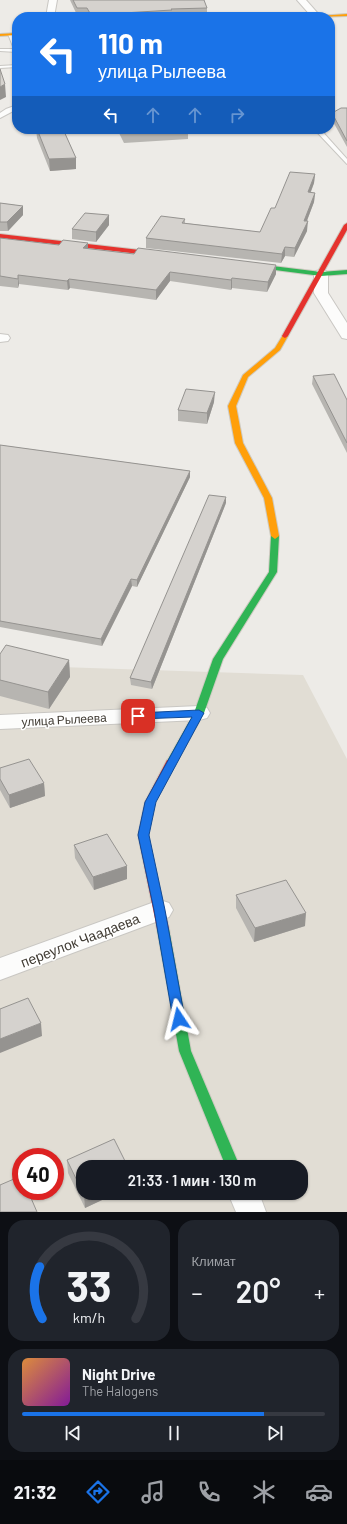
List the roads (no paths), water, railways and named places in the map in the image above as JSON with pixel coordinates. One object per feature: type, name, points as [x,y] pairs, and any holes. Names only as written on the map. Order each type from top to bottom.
[{"type":"street","points":[[51,12],[53,0]]},
{"type":"street","points":[[300,0],[313,12]]},
{"type":"street","points":[[335,16],[347,15]]},
{"type":"street","points":[[0,35],[12,34]]},
{"type":"street","points":[[230,1160],[185,1051],[160,910],[143,835],[150,802],[199,713],[218,659],[273,572],[275,536],[268,498],[239,442],[232,406],[245,376],[278,349],[321,274],[347,224]]},
{"type":"street","points":[[0,236],[172,256]]},
{"type":"street","points":[[235,264],[321,274],[347,272]]},
{"type":"street","points":[[321,274],[321,293],[347,335]]},
{"type":"street","name":"улица Рылеева","points":[[0,722],[199,713]]},
{"type":"street","name":"переулок Чаадаева","points":[[0,970],[160,910]]},
{"type":"lane","points":[[0,50],[12,51]]},
{"type":"lane","points":[[0,67],[12,66]]},
{"type":"lane","points":[[0,116],[12,108]]},
{"type":"lane","points":[[322,134],[347,162]]}]
